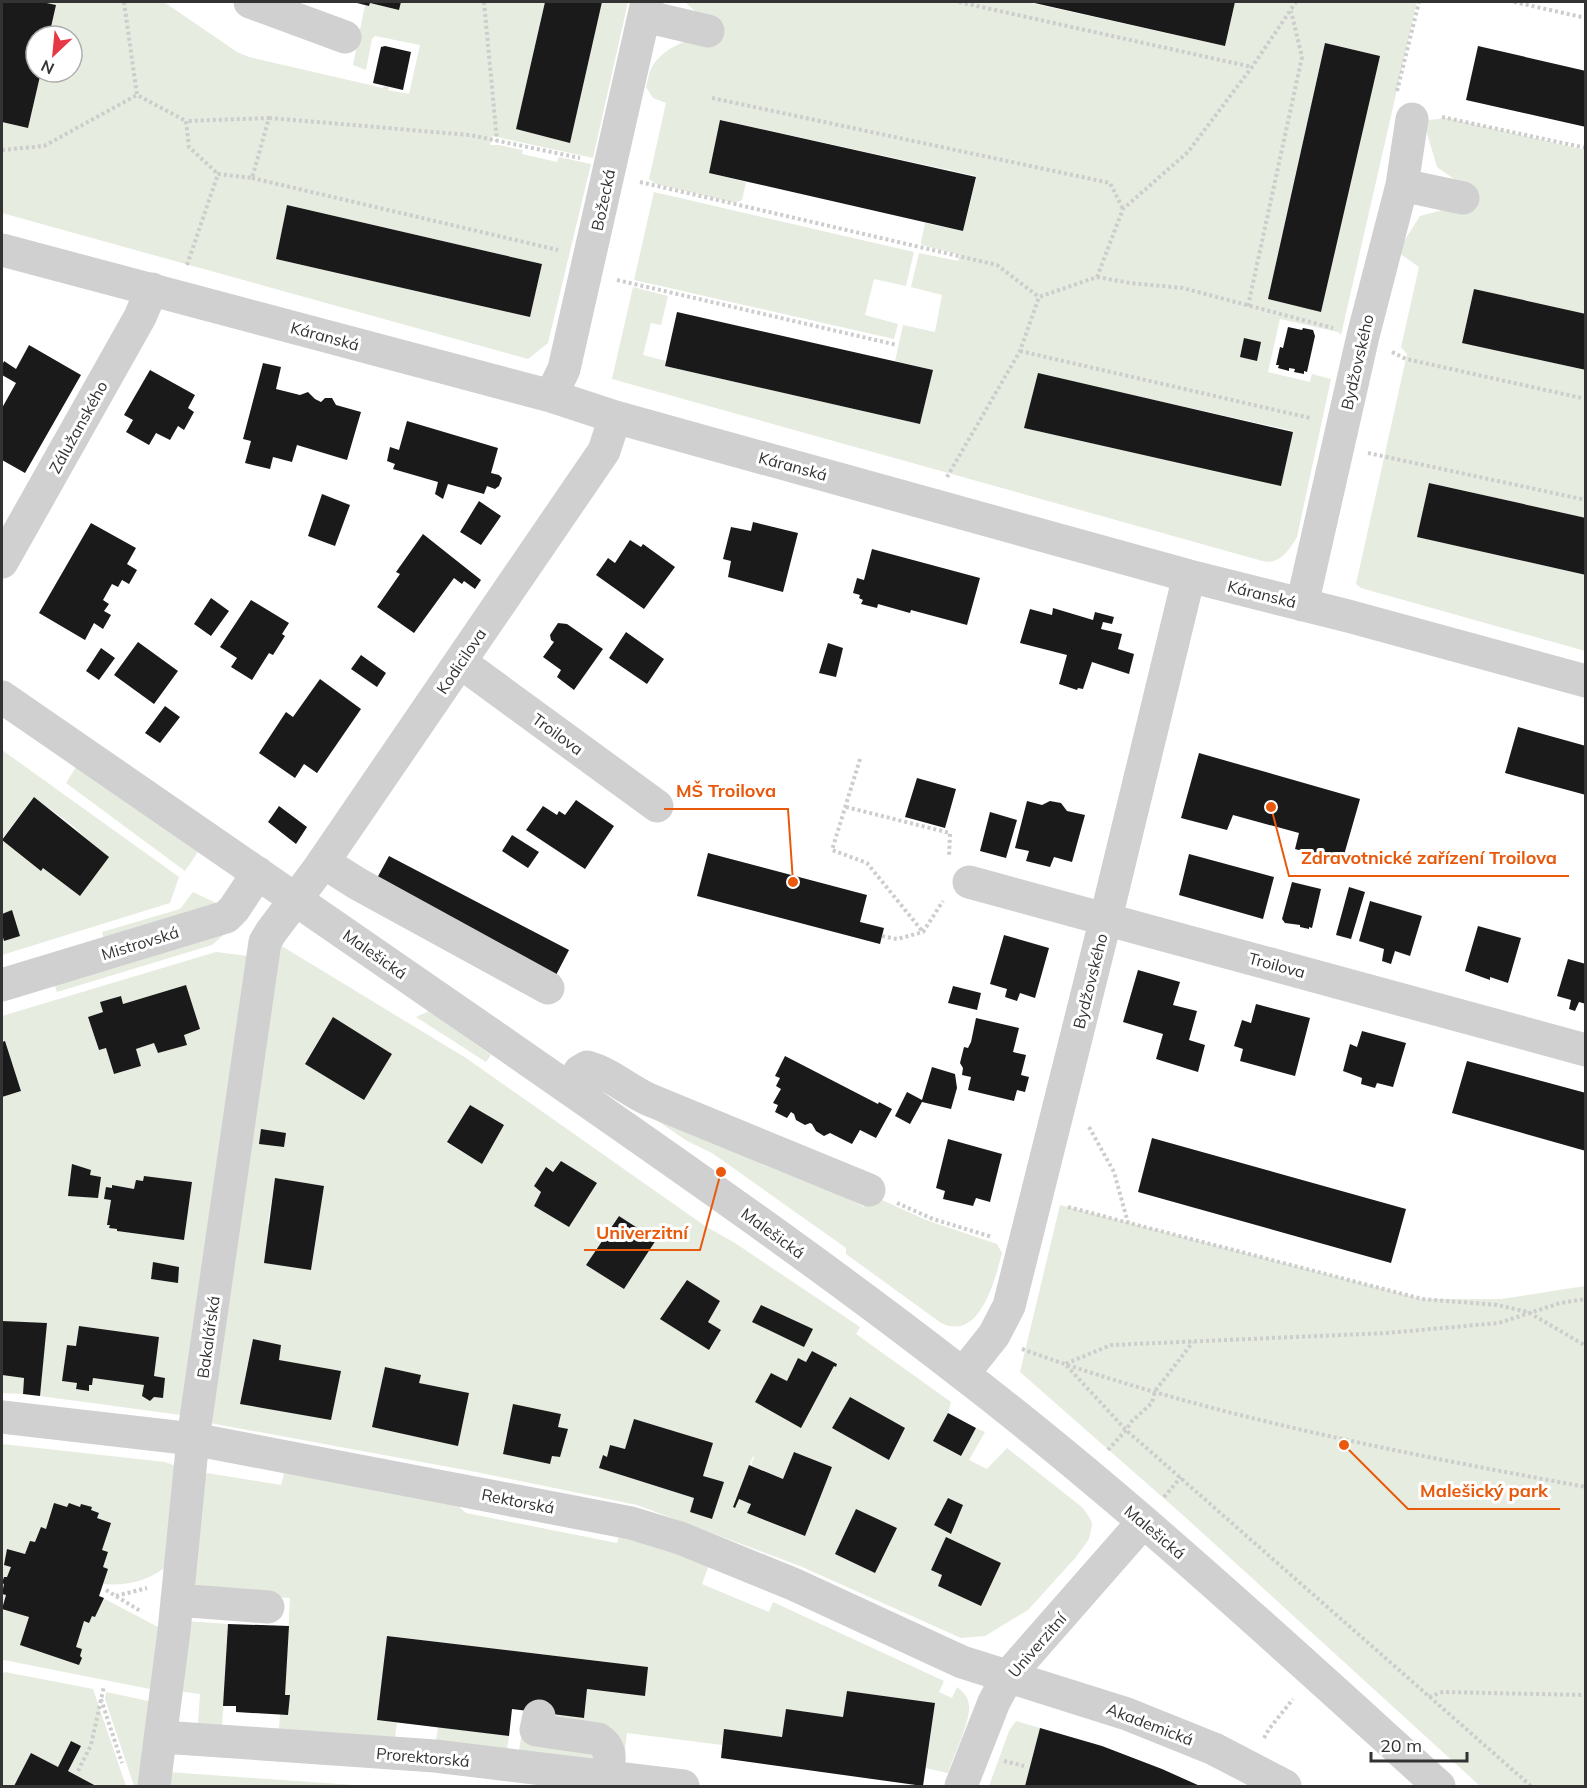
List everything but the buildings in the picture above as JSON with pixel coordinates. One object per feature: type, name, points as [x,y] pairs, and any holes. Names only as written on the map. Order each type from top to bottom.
[{"type":"street","points":[[250,2],[345,37]]},
{"type":"street","points":[[645,9],[708,31]]},
{"type":"street","name":"Božecká","points":[[551,396],[564,369],[645,9]]},
{"type":"street","name":"Bydžovského","points":[[1302,605],[1363,336],[1402,185],[1412,119]]},
{"type":"street","points":[[1402,185],[1463,198]]},
{"type":"street","name":"Káranská","points":[[2,250],[551,396],[615,417],[1190,576],[1586,681]]},
{"type":"street","name":"Zálužanského","points":[[2,562],[140,317],[152,290]]},
{"type":"street","name":"Kodicilova","points":[[295,898],[323,862],[604,451],[615,417]]},
{"type":"street","name":"Bydžovského","points":[[963,1374],[994,1335],[1009,1306],[1190,576]]},
{"type":"street","name":"Troilova","points":[[460,662],[657,806]]},
{"type":"street","name":"Malešická","points":[[2,697],[567,1088],[865,1300],[963,1374],[1196,1566],[1439,1786]]},
{"type":"street","points":[[323,862],[358,884],[548,988]]},
{"type":"street","name":"Mistrovská","points":[[2,985],[226,916],[234,909],[258,873]]},
{"type":"street","name":"Troilova","points":[[959,886],[1107,918],[1586,1050]]},
{"type":"street","name":"Bakalářská","points":[[154,1786],[162,1737],[194,1439],[266,942],[295,898]]},
{"type":"street","points":[[567,1088],[580,1071],[587,1067],[597,1070],[633,1093],[869,1190]]},
{"type":"street","name":"Rektorská","points":[[2,1417],[194,1439],[631,1523],[681,1538],[783,1580],[962,1662],[1008,1676]]},
{"type":"street","name":"Univerzitní","points":[[961,1786],[994,1702],[1008,1676],[1143,1522]]},
{"type":"street","points":[[175,1616],[268,1607]]},
{"type":"street","name":"Akademická","points":[[1008,1676],[1127,1714],[1214,1749],[1285,1786]]},
{"type":"street","points":[[538,1716],[536,1730],[598,1739],[607,1745],[610,1753],[607,1777]]},
{"type":"street","name":"Prorektorská","points":[[162,1737],[435,1756],[683,1786]]},
{"type":"path","points":[[124,2],[137,95]]},
{"type":"path","points":[[484,2],[497,141]]},
{"type":"path","points":[[959,2],[1252,68]]},
{"type":"path","points":[[1096,277],[1124,208],[1188,152],[1252,68],[1296,2]]},
{"type":"path","points":[[1419,2],[1394,105],[1412,119],[1447,117],[1586,147]]},
{"type":"path","points":[[1514,2],[1586,18]]},
{"type":"path","points":[[1248,306],[1302,57],[1290,10]]},
{"type":"path","points":[[137,95],[186,121],[269,118],[470,135],[497,141],[997,265],[1039,297]]},
{"type":"path","points":[[2,150],[44,146],[137,95]]},
{"type":"path","points":[[712,98],[1110,183],[1124,208]]},
{"type":"path","points":[[252,178],[269,118]]},
{"type":"path","points":[[186,121],[189,147],[218,174],[252,178],[897,345]]},
{"type":"path","points":[[185,271],[218,174]]},
{"type":"path","points":[[1039,297],[1096,277],[1130,284],[1184,288],[1363,336],[1406,359],[1586,399]]},
{"type":"path","points":[[945,479],[1020,351],[1039,297]]},
{"type":"path","points":[[1020,351],[1314,419]]},
{"type":"path","points":[[1338,447],[1586,500]]},
{"type":"path","points":[[860,759],[832,850],[867,862],[923,932]]},
{"type":"path","points":[[845,807],[950,833],[959,886],[923,932],[897,939],[882,936]]},
{"type":"path","points":[[1085,1121],[1114,1172],[1128,1223]]},
{"type":"path","points":[[869,1190],[933,1219],[1024,1246]]},
{"type":"path","points":[[1035,1199],[1422,1299],[1497,1305],[1528,1312],[1586,1346]]},
{"type":"path","points":[[1065,1364],[1111,1345],[1387,1333],[1498,1323],[1560,1303],[1586,1299]]},
{"type":"path","points":[[1105,1453],[1132,1421],[1152,1403],[1155,1391],[1193,1341]]},
{"type":"path","points":[[1012,1345],[1065,1364],[1155,1391],[1305,1430],[1586,1487]]},
{"type":"path","points":[[1065,1364],[1126,1430],[1531,1786]]},
{"type":"path","points":[[106,1590],[175,1616]]},
{"type":"path","points":[[78,1771],[91,1745],[104,1686]]},
{"type":"path","points":[[1249,1767],[1269,1729],[1300,1691]]},
{"type":"path","points":[[1429,1697],[1443,1692],[1586,1695]]},
{"type":"path","points":[[101,1699],[123,1765]]},
{"type":"path","points":[[995,1759],[1024,1766]]},
{"type":"shaded area","points":[[42,2],[164,2],[237,52],[249,57],[383,88],[384,86],[389,87],[388,90],[409,94],[420,45],[375,36],[372,39],[366,70],[353,65],[365,5],[369,6],[370,3],[399,10],[401,2],[545,2],[516,129],[570,142],[602,2],[628,2],[593,158],[492,136],[490,145],[523,150],[522,154],[557,162],[559,157],[591,164],[548,343],[528,359],[2,213],[2,122],[28,128],[38,84],[84,84],[84,24],[52,24],[56,5]],"holes":[[[287,205],[542,264],[530,317],[276,259]]]},
{"type":"shaded area","points":[[685,2],[1026,2],[1225,46],[1235,2],[1417,2],[1341,335],[1338,332],[1280,319],[1268,372],[1310,382],[1312,374],[1331,379],[1297,537],[1284,554],[1276,560],[1266,562],[612,379],[633,287],[668,296],[661,325],[651,323],[643,355],[666,361],[665,366],[920,424],[933,370],[895,361],[903,325],[935,332],[942,295],[911,287],[919,253],[958,261],[960,255],[922,245],[925,223],[963,231],[976,176],[721,120],[709,173],[746,182],[742,200],[735,203],[656,184],[649,179],[666,103],[653,98],[646,87],[650,71],[665,52],[698,38],[699,15]],"holes":[[[1325,43],[1379,56],[1321,311],[1268,299]],[[1038,374],[1293,431],[1281,485],[1024,428]]]},
{"type":"shaded area","points":[[1447,118],[1585,150],[1585,314],[1474,289],[1462,342],[1585,370],[1585,518],[1430,483],[1418,537],[1585,575],[1585,651],[1361,588],[1356,584],[1407,354],[1401,347],[1419,267],[1399,253],[1399,249],[1420,216],[1461,205],[1471,191],[1437,167],[1426,130],[1428,120]]},
{"type":"shaded area","points":[[654,192],[914,252],[906,286],[874,279],[865,315],[898,324],[894,339],[634,280]]},
{"type":"shaded area","points":[[2,750],[179,877],[170,903],[2,955],[2,934],[4,941],[12,911],[2,914],[2,840],[41,870],[43,868],[80,895],[100,851],[73,826],[34,797],[2,839]]},
{"type":"shaded area","points":[[76,767],[198,852],[185,871],[66,783]]},
{"type":"shaded area","points":[[193,892],[216,903],[104,940],[102,932],[180,909]]},
{"type":"shaded area","points":[[228,931],[212,945],[57,992],[54,983]]},
{"type":"shaded area","points":[[275,942],[466,1058],[705,1226],[735,1243],[860,1327],[856,1334],[951,1402],[934,1441],[961,1456],[976,1428],[985,1432],[969,1460],[987,1469],[1007,1448],[1083,1508],[1092,1525],[1089,1539],[1076,1557],[1028,1610],[985,1636],[961,1638],[800,1566],[637,1505],[476,1472],[210,1423]],"holes":[[[333,1017],[392,1054],[363,1100],[305,1063]],[[470,1105],[504,1125],[482,1164],[447,1143]],[[561,1161],[596,1183],[569,1227],[534,1206],[541,1192],[534,1186],[546,1167],[553,1172]],[[275,1178],[324,1186],[311,1270],[268,1223]],[[619,1216],[656,1240],[587,1265]],[[687,1280],[720,1301],[708,1322],[721,1331],[709,1350],[661,1319]],[[253,1339],[281,1345],[279,1360],[340,1372],[331,1420],[240,1403]],[[812,1351],[837,1364],[801,1427],[755,1402],[771,1373],[787,1381],[798,1358],[806,1362]],[[385,1367],[420,1375],[419,1383],[469,1394],[458,1445],[372,1427]],[[850,1397],[905,1429],[889,1460],[832,1428]],[[513,1405],[561,1414],[558,1427],[568,1430],[560,1457],[552,1456],[550,1464],[503,1453]],[[634,1419],[713,1443],[703,1476],[723,1483],[712,1519],[690,1512],[694,1498],[599,1468],[603,1456],[607,1457],[610,1445],[625,1449]],[[795,1452],[832,1467],[804,1536],[747,1513],[751,1504],[739,1499],[735,1507],[733,1506],[754,1457],[751,1465],[783,1479]],[[948,1498],[963,1505],[951,1534],[934,1525]],[[856,1509],[897,1528],[875,1573],[835,1554]],[[946,1538],[1001,1563],[981,1606],[938,1586],[942,1575],[931,1570]]]},
{"type":"shaded area","points":[[216,952],[248,956],[181,1415],[40,1396],[46,1324],[2,1321],[2,1097],[21,1091],[5,1041],[2,1042],[2,1016]],"holes":[[[186,985],[184,1035],[187,1045],[158,1053],[154,1043],[136,1049],[141,1066],[114,1074],[106,1048],[99,1050],[88,1017],[103,1012],[101,1002],[121,996],[123,1004]],[[144,1176],[192,1182],[184,1240],[117,1231],[117,1229],[110,1228],[111,1200],[104,1199],[107,1187],[112,1188],[112,1185],[134,1189],[143,1181]],[[153,1262],[179,1267],[178,1283],[151,1279]],[[79,1326],[159,1337],[154,1376],[165,1378],[163,1398],[154,1397],[150,1401],[144,1396],[144,1385],[93,1378],[88,1391],[76,1389],[77,1383],[62,1381],[67,1345],[76,1346]]]},
{"type":"shaded area","points":[[429,1011],[491,1055],[486,1062],[416,1017]]},
{"type":"shaded area","points":[[655,1119],[811,1180],[864,1207],[871,1195],[926,1220],[997,1244],[1002,1253],[984,1305],[966,1324],[955,1327],[941,1323],[846,1254],[846,1248],[712,1153],[687,1141]]},
{"type":"shaded area","points":[[1060,1205],[1422,1299],[1501,1299],[1585,1286],[1585,1786],[1480,1786],[1185,1517],[1020,1372]]},
{"type":"shaded area","points":[[2,1375],[24,1378],[23,1394],[2,1393]]},
{"type":"shaded area","points":[[2,1444],[165,1462],[176,1466],[167,1566],[137,1581],[103,1584],[99,1596],[160,1628],[160,1691],[2,1661]]},
{"type":"shaded area","points":[[207,1473],[281,1485],[284,1473],[453,1501],[466,1513],[617,1543],[620,1533],[710,1562],[702,1584],[769,1612],[773,1602],[944,1681],[939,1692],[952,1698],[957,1687],[966,1696],[969,1704],[969,1714],[964,1731],[948,1773],[926,1768],[935,1703],[847,1691],[843,1717],[786,1709],[782,1737],[724,1730],[722,1745],[627,1733],[624,1759],[553,1725],[555,1714],[584,1718],[587,1689],[645,1696],[648,1667],[388,1636],[377,1720],[397,1723],[395,1737],[279,1729],[280,1714],[288,1714],[290,1696],[285,1695],[290,1598],[190,1591],[204,1478]]},
{"type":"shaded area","points":[[186,1621],[228,1624],[222,1726],[198,1723],[200,1694],[177,1691]]},
{"type":"shaded area","points":[[5,1672],[93,1689],[126,1786],[94,1786],[31,1753],[14,1786],[2,1786],[2,1674]]},
{"type":"shaded area","points":[[106,1692],[158,1703],[148,1786],[134,1786],[105,1699]]},
{"type":"shaded area","points":[[1016,1721],[1040,1728],[1025,1786],[989,1786],[1009,1731]]},
{"type":"shaded area","points":[[438,1727],[509,1736],[507,1750],[436,1741]]},
{"type":"shaded area","points":[[521,1737],[592,1746],[596,1760],[519,1751]]},
{"type":"shaded area","points":[[168,1772],[369,1786],[166,1786]]},
{"type":"place","name":"Zdravotnické zařízení Troilova","points":[[1271,807]]},
{"type":"place","name":"MŠ Troilova","points":[[793,882]]},
{"type":"place","name":"Univerzitní","points":[[721,1172]]},
{"type":"place","name":"Malešický park","points":[[1344,1445]]}]
